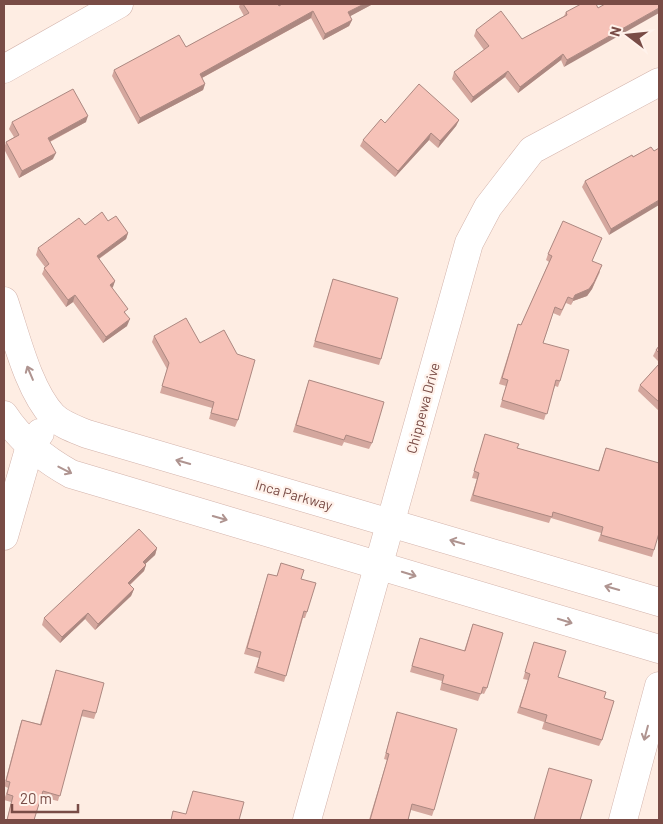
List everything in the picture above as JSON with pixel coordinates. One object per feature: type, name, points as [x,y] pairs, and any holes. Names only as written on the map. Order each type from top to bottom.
[{"type":"street","points":[[4,68],[119,4]]},
{"type":"street","name":"Chippewa Drive","points":[[307,820],[469,242],[488,207],[532,150],[659,82]]},
{"type":"street","name":"Inca Parkway","points":[[4,301],[28,371],[41,398],[53,416],[66,425],[87,434],[659,602]]},
{"type":"street","points":[[4,415],[12,427],[48,462],[71,474],[659,649]]},
{"type":"street","points":[[4,536],[30,446],[53,416]]},
{"type":"street","points":[[623,820],[659,686]]},
{"type":"building","points":[[243,4],[278,4],[279,6],[282,4],[364,4],[348,12],[352,20],[325,34],[313,11],[200,74],[205,84],[140,118],[114,70],[179,35],[186,47],[249,13]]},
{"type":"building","points":[[581,4],[596,4],[598,8],[605,4],[659,4],[659,8],[567,60],[563,54],[520,87],[508,71],[473,97],[454,72],[489,46],[476,30],[501,11],[522,39],[567,15],[566,12]]},
{"type":"building","points":[[419,84],[459,120],[440,141],[431,133],[398,171],[363,140],[381,119],[385,123]]},
{"type":"building","points":[[73,89],[88,116],[48,138],[56,153],[22,171],[6,142],[19,135],[12,122]]},
{"type":"building","points":[[651,147],[654,151],[659,148],[659,200],[611,229],[585,181],[632,155],[633,157]]},
{"type":"building","points":[[102,212],[108,221],[116,216],[128,233],[97,256],[115,281],[110,285],[128,309],[124,312],[130,319],[106,337],[75,295],[68,300],[44,268],[49,264],[38,248],[79,218],[85,225]]},
{"type":"building","points":[[563,221],[602,238],[592,261],[602,265],[589,289],[575,295],[573,299],[568,297],[562,310],[555,307],[543,343],[569,350],[560,381],[556,380],[547,414],[502,400],[508,380],[502,378],[518,324],[521,325],[552,256],[548,254]]},
{"type":"building","points":[[333,279],[398,298],[381,359],[315,341]]},
{"type":"building","points":[[186,318],[200,343],[224,330],[237,354],[255,360],[238,420],[211,413],[214,402],[162,386],[169,363],[154,336]]},
{"type":"building","points":[[659,364],[659,402],[640,385]]},
{"type":"building","points":[[309,380],[384,402],[372,443],[346,435],[344,440],[296,425]]},
{"type":"building","points":[[485,434],[519,444],[517,448],[599,471],[606,448],[659,463],[659,533],[654,550],[601,535],[603,527],[553,512],[552,517],[473,495],[479,473],[474,471]]},
{"type":"building","points":[[139,529],[157,548],[143,562],[146,565],[128,583],[134,589],[98,624],[88,613],[62,637],[44,618]]},
{"type":"building","points":[[281,563],[304,570],[301,579],[316,583],[307,612],[304,611],[286,676],[257,667],[261,652],[247,648],[268,574],[277,576]]},
{"type":"building","points":[[473,624],[503,633],[487,688],[483,687],[481,694],[442,683],[444,675],[412,666],[420,638],[465,651]]},
{"type":"building","points":[[534,642],[566,651],[558,677],[606,692],[604,698],[614,701],[602,740],[545,722],[547,715],[520,707],[530,674],[525,672]]},
{"type":"building","points":[[56,670],[104,683],[96,713],[83,710],[60,796],[43,791],[34,820],[7,820],[13,796],[7,794],[10,782],[6,781],[22,720],[41,725]]},
{"type":"building","points":[[397,712],[457,729],[434,810],[412,804],[408,820],[370,820],[389,754],[386,753]]},
{"type":"building","points":[[549,768],[592,780],[580,820],[534,820]]},
{"type":"building","points":[[193,791],[244,802],[239,820],[171,820],[173,811],[186,814]]}]
